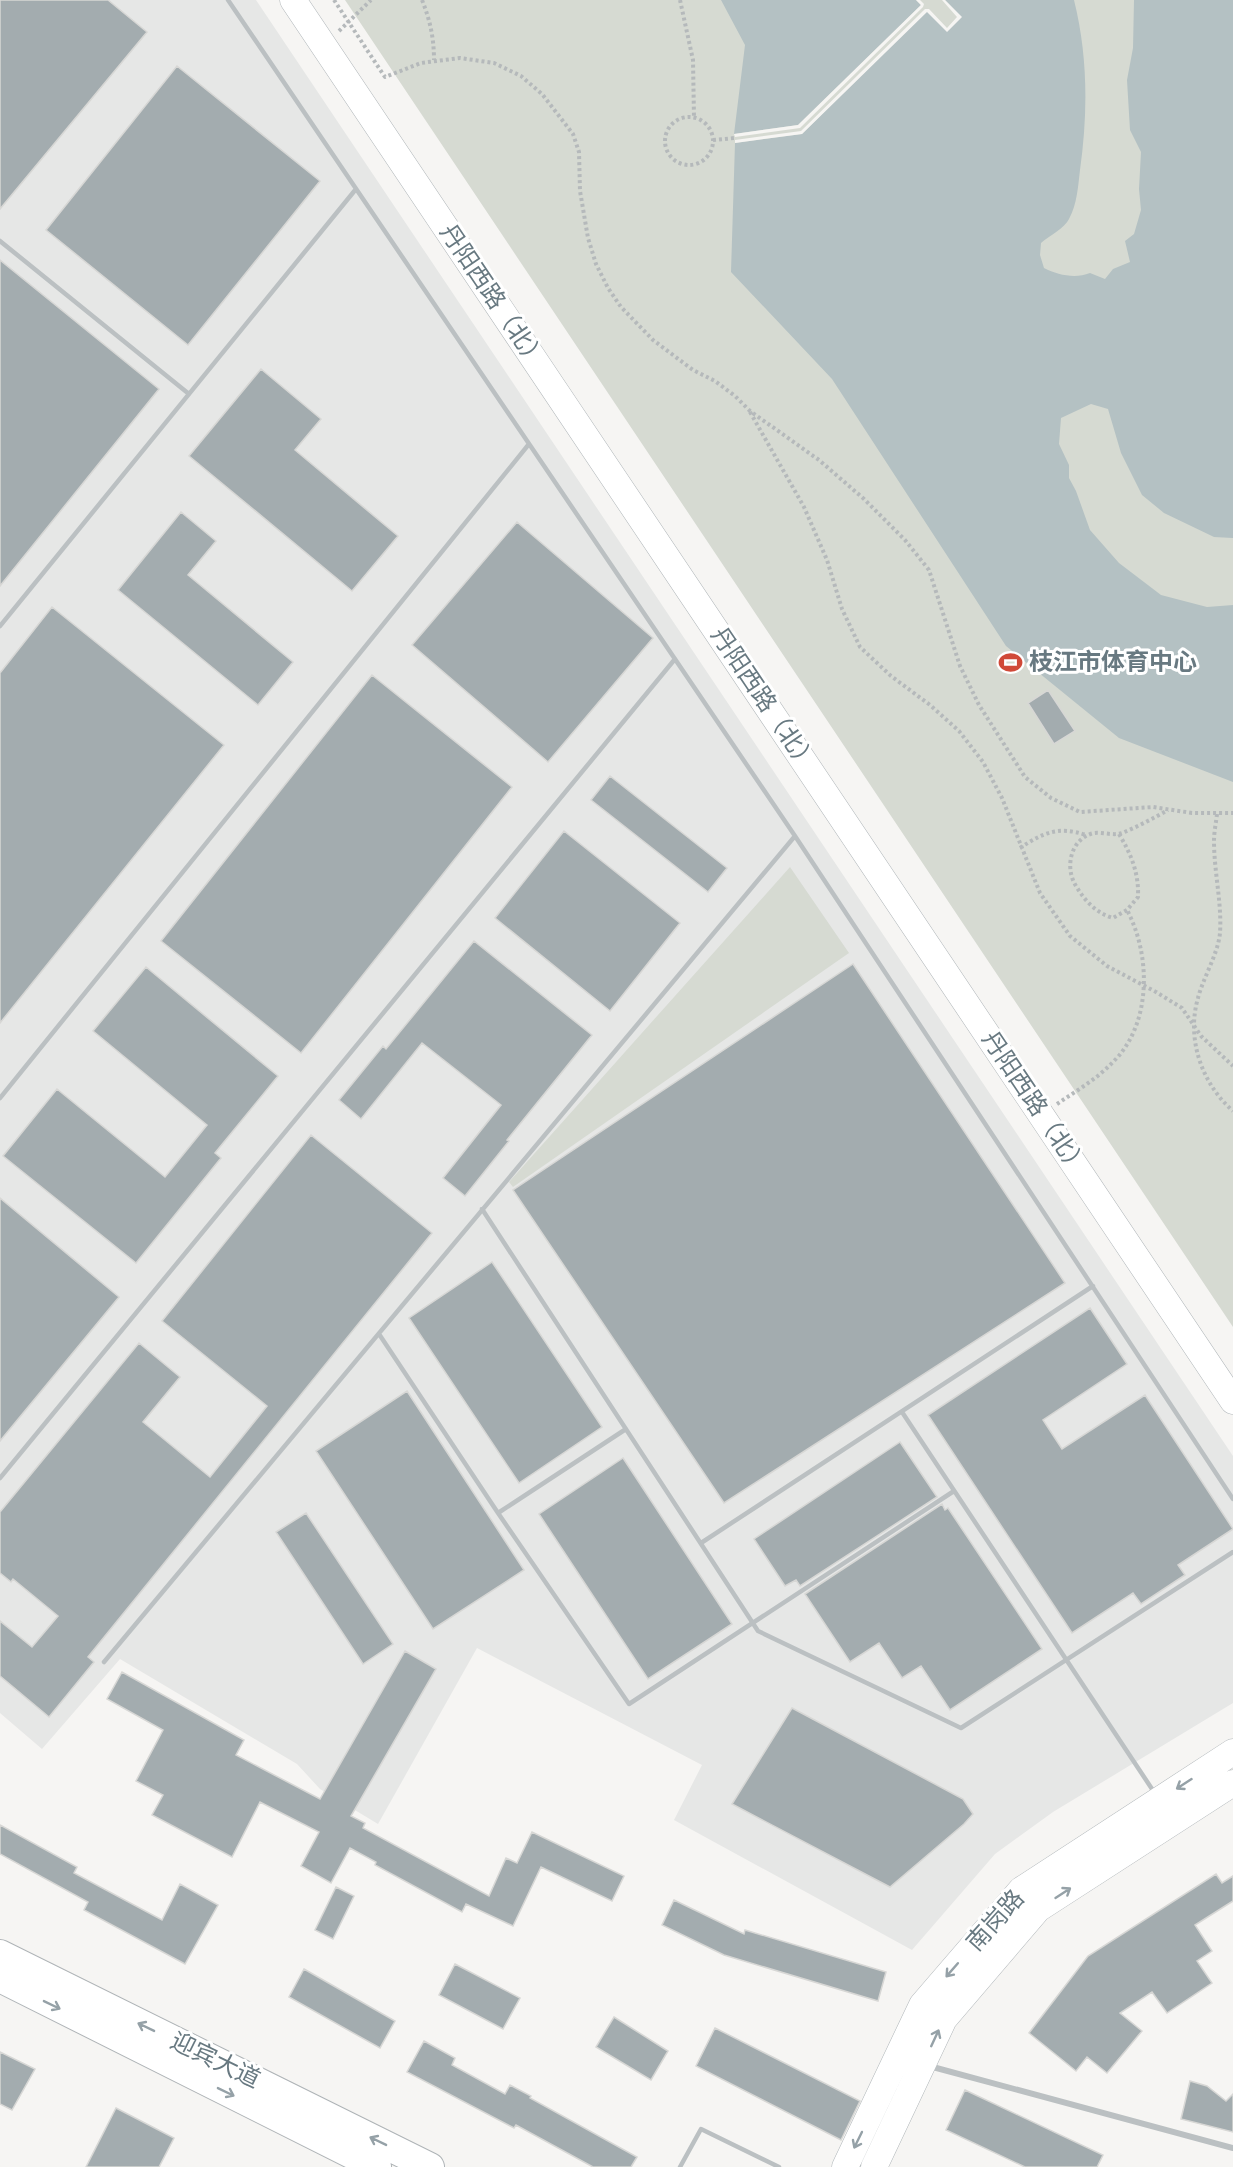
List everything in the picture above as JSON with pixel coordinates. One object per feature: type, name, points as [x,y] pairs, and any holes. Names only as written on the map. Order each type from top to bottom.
[{"type":"main road","name":"迎宾大道","points":[[0,1954],[430,2167]]},
{"type":"main road","name":"迎宾大道","points":[[0,1978],[377,2167]]},
{"type":"street","name":"丹阳西路（北）","points":[[293,0],[1233,1401]]},
{"type":"street","name":"南岗路","points":[[874,2167],[944,2019],[1038,1909],[1166,1811],[1233,1752]]},
{"type":"street","name":"南岗路","points":[[845,2167],[922,2005],[1021,1890],[1166,1811],[1233,1784]]},
{"type":"street","points":[[922,2064],[1233,2148]]},
{"type":"lane","points":[[228,0],[795,836],[1233,1498]]},
{"type":"lane","points":[[0,626],[356,189]]},
{"type":"lane","points":[[0,241],[189,394]]},
{"type":"lane","points":[[0,1098],[529,444]]},
{"type":"lane","points":[[0,1478],[675,659]]},
{"type":"lane","points":[[104,1662],[795,836]]},
{"type":"lane","points":[[482,1209],[758,1631],[961,1728],[1233,1552]]},
{"type":"lane","points":[[701,1543],[1092,1286]]},
{"type":"lane","points":[[379,1334],[629,1704],[954,1491]]},
{"type":"lane","points":[[902,1412],[1166,1811]]},
{"type":"lane","points":[[498,1513],[626,1429]]},
{"type":"lane","points":[[680,2167],[701,2128],[779,2167]]},
{"type":"path","points":[[334,0],[385,77],[434,60],[460,58],[494,63],[521,76],[542,94],[573,134],[579,152],[580,191],[588,238],[596,264],[621,307],[653,340],[693,370],[715,381],[750,411],[819,460],[864,499],[905,540],[929,570],[960,666],[979,705],[1025,777],[1051,798],[1080,812],[1153,807],[1218,814],[1233,813]]},
{"type":"path","points":[[324,46],[371,0]]},
{"type":"path","points":[[422,0],[431,24],[434,60]]},
{"type":"path","points":[[680,0],[693,60],[694,118]]},
{"type":"path","points":[[694,118],[707,125],[713,140],[712,148],[703,161],[687,165],[672,158],[665,144],[668,130],[679,120],[694,118]]},
{"type":"path","points":[[713,140],[735,138]]},
{"type":"path","points":[[750,411],[804,507],[826,560],[842,609],[860,647],[891,676],[930,705],[959,731],[988,771],[1002,798],[1020,848],[1040,893],[1070,936],[1107,966],[1182,1008],[1201,1036],[1233,1066]]},
{"type":"path","points":[[1020,848],[1037,837],[1059,829],[1087,835],[1119,834],[1168,809]]},
{"type":"path","points":[[1218,814],[1214,840],[1220,936],[1197,1000],[1196,1051],[1204,1074],[1220,1100],[1233,1111]]},
{"type":"path","points":[[1087,835],[1074,847],[1070,860],[1073,881],[1085,900],[1102,915],[1113,918],[1127,910],[1138,897],[1138,881],[1128,849],[1119,834]]},
{"type":"path","points":[[1041,1115],[1114,1062],[1129,1042],[1139,1015],[1144,985],[1143,960],[1135,925],[1127,910]]},
{"type":"shaded area","points":[[0,0],[256,0],[1233,1456],[1233,1703],[1053,1812],[995,1854],[912,1950],[674,1820],[702,1765],[477,1648],[378,1824],[320,1789],[297,1764],[120,1659],[42,1749],[0,1713]]},
{"type":"shaded area","name":"枝江市体育中心","points":[[345,0],[1233,0],[1233,1327]]},
{"type":"shaded area","points":[[721,0],[916,0],[921,5],[798,125],[734,134],[745,45]]},
{"type":"shaded area","points":[[945,0],[1074,0],[1082,42],[1085,85],[1083,149],[1078,189],[1069,219],[1041,243],[1040,255],[1044,268],[1055,273],[1073,276],[1090,273],[1105,279],[1113,269],[1130,262],[1125,241],[1134,234],[1141,210],[1139,189],[1141,152],[1130,130],[1127,80],[1133,48],[1134,0],[1233,0],[1233,538],[1214,537],[1164,513],[1142,495],[1121,453],[1108,409],[1091,404],[1061,418],[1059,444],[1069,465],[1069,478],[1090,530],[1119,563],[1161,595],[1207,607],[1233,605],[1233,782],[1119,738],[1006,646],[832,379],[731,272],[735,143],[802,134],[927,11],[947,31],[961,17]]},
{"type":"shaded area","points":[[790,867],[849,953],[513,1187],[509,1182]]},
{"type":"pier","points":[[916,0],[924,4],[923,7],[800,128],[735,137],[734,134],[798,125],[921,5]]},
{"type":"pier","points":[[942,0],[945,0],[962,17],[947,32],[927,12],[802,134],[735,143],[735,140],[801,131],[925,9],[929,9],[947,28],[957,17]]},
{"type":"building","points":[[0,0],[108,0],[147,32],[0,209]]},
{"type":"building","points":[[177,66],[320,181],[188,345],[46,230]]},
{"type":"building","points":[[0,260],[159,389],[0,586]]},
{"type":"building","points":[[261,369],[321,419],[295,450],[398,536],[352,591],[189,456]]},
{"type":"building","points":[[181,512],[216,541],[188,575],[293,662],[258,705],[118,590]]},
{"type":"building","points":[[517,522],[653,638],[548,762],[412,645]]},
{"type":"building","points":[[52,607],[224,745],[0,1023],[0,673]]},
{"type":"building","points":[[372,675],[512,787],[301,1053],[161,941]]},
{"type":"building","points":[[1048,690],[1075,731],[1054,744],[1028,703]]},
{"type":"building","points":[[610,776],[727,868],[708,892],[591,800]]},
{"type":"building","points":[[564,831],[680,923],[610,1011],[495,918]]},
{"type":"building","points":[[474,941],[592,1035],[465,1196],[443,1178],[501,1105],[422,1043],[361,1119],[339,1100],[383,1046],[386,1049]]},
{"type":"building","points":[[853,964],[1065,1283],[724,1503],[513,1190]]},
{"type":"building","points":[[146,967],[278,1076],[215,1153],[221,1158],[136,1263],[3,1156],[57,1089],[165,1177],[207,1125],[93,1031]]},
{"type":"building","points":[[311,1135],[432,1233],[88,1657],[94,1662],[49,1717],[0,1676],[0,1621],[32,1647],[58,1616],[13,1579],[11,1582],[0,1573],[0,1512],[139,1343],[180,1377],[143,1422],[210,1477],[267,1406],[162,1321]]},
{"type":"building","points":[[0,1198],[119,1297],[0,1441]]},
{"type":"building","points":[[492,1262],[602,1427],[519,1483],[409,1318]]},
{"type":"building","points":[[1090,1308],[1127,1364],[1043,1420],[1062,1449],[1145,1395],[1233,1529],[1178,1565],[1185,1575],[1141,1604],[1133,1593],[1072,1633],[928,1415]]},
{"type":"building","points":[[407,1391],[524,1570],[433,1629],[316,1451]]},
{"type":"building","points":[[900,1442],[937,1497],[800,1586],[796,1580],[785,1586],[754,1539]]},
{"type":"building","points":[[623,1458],[732,1624],[648,1679],[539,1514]]},
{"type":"building","points":[[942,1504],[945,1510],[948,1508],[1042,1649],[950,1710],[921,1666],[902,1678],[879,1643],[850,1662],[805,1594]]},
{"type":"building","points":[[306,1513],[393,1644],[363,1664],[276,1532]]},
{"type":"building","points":[[405,1651],[436,1669],[351,1816],[365,1823],[363,1828],[489,1896],[506,1858],[517,1863],[532,1832],[624,1876],[612,1901],[541,1867],[513,1926],[466,1904],[462,1912],[375,1865],[376,1862],[350,1848],[331,1883],[301,1866],[319,1832],[260,1802],[232,1857],[152,1815],[163,1795],[136,1781],[163,1730],[107,1699],[122,1672],[244,1740],[236,1755],[320,1799]]},
{"type":"building","points":[[792,1708],[963,1799],[973,1814],[890,1887],[732,1804]]},
{"type":"building","points":[[0,1825],[77,1867],[74,1873],[162,1920],[180,1884],[218,1905],[185,1964],[84,1910],[88,1902],[0,1854]]},
{"type":"building","points":[[1216,1874],[1222,1883],[1233,1876],[1233,1901],[1195,1925],[1212,1951],[1197,1961],[1212,1983],[1167,2013],[1152,1992],[1120,2013],[1142,2031],[1107,2073],[1087,2057],[1076,2071],[1029,2033],[1088,1956]]},
{"type":"building","points":[[336,1887],[354,1896],[333,1939],[315,1930]]},
{"type":"building","points":[[674,1900],[744,1934],[745,1930],[886,1972],[878,2001],[724,1955],[662,1925]]},
{"type":"building","points":[[455,1964],[520,1998],[503,2029],[439,1995]]},
{"type":"building","points":[[304,1969],[395,2021],[380,2048],[289,1997]]},
{"type":"building","points":[[614,2017],[668,2051],[651,2080],[596,2047]]},
{"type":"building","points":[[715,2028],[860,2101],[841,2140],[696,2066]]},
{"type":"building","points":[[424,2041],[455,2058],[452,2065],[505,2094],[510,2085],[637,2157],[631,2167],[593,2167],[516,2125],[514,2128],[407,2072]]},
{"type":"building","points":[[0,2052],[35,2069],[12,2110],[0,2104]]},
{"type":"building","points":[[1190,2081],[1207,2086],[1226,2101],[1233,2094],[1233,2132],[1181,2119]]},
{"type":"building","points":[[965,2090],[1103,2155],[1097,2167],[1025,2167],[946,2130]]},
{"type":"building","points":[[116,2108],[174,2138],[159,2167],[86,2167]]},
{"type":"place","name":"枝江市体育中心","points":[[1011,663]]}]
